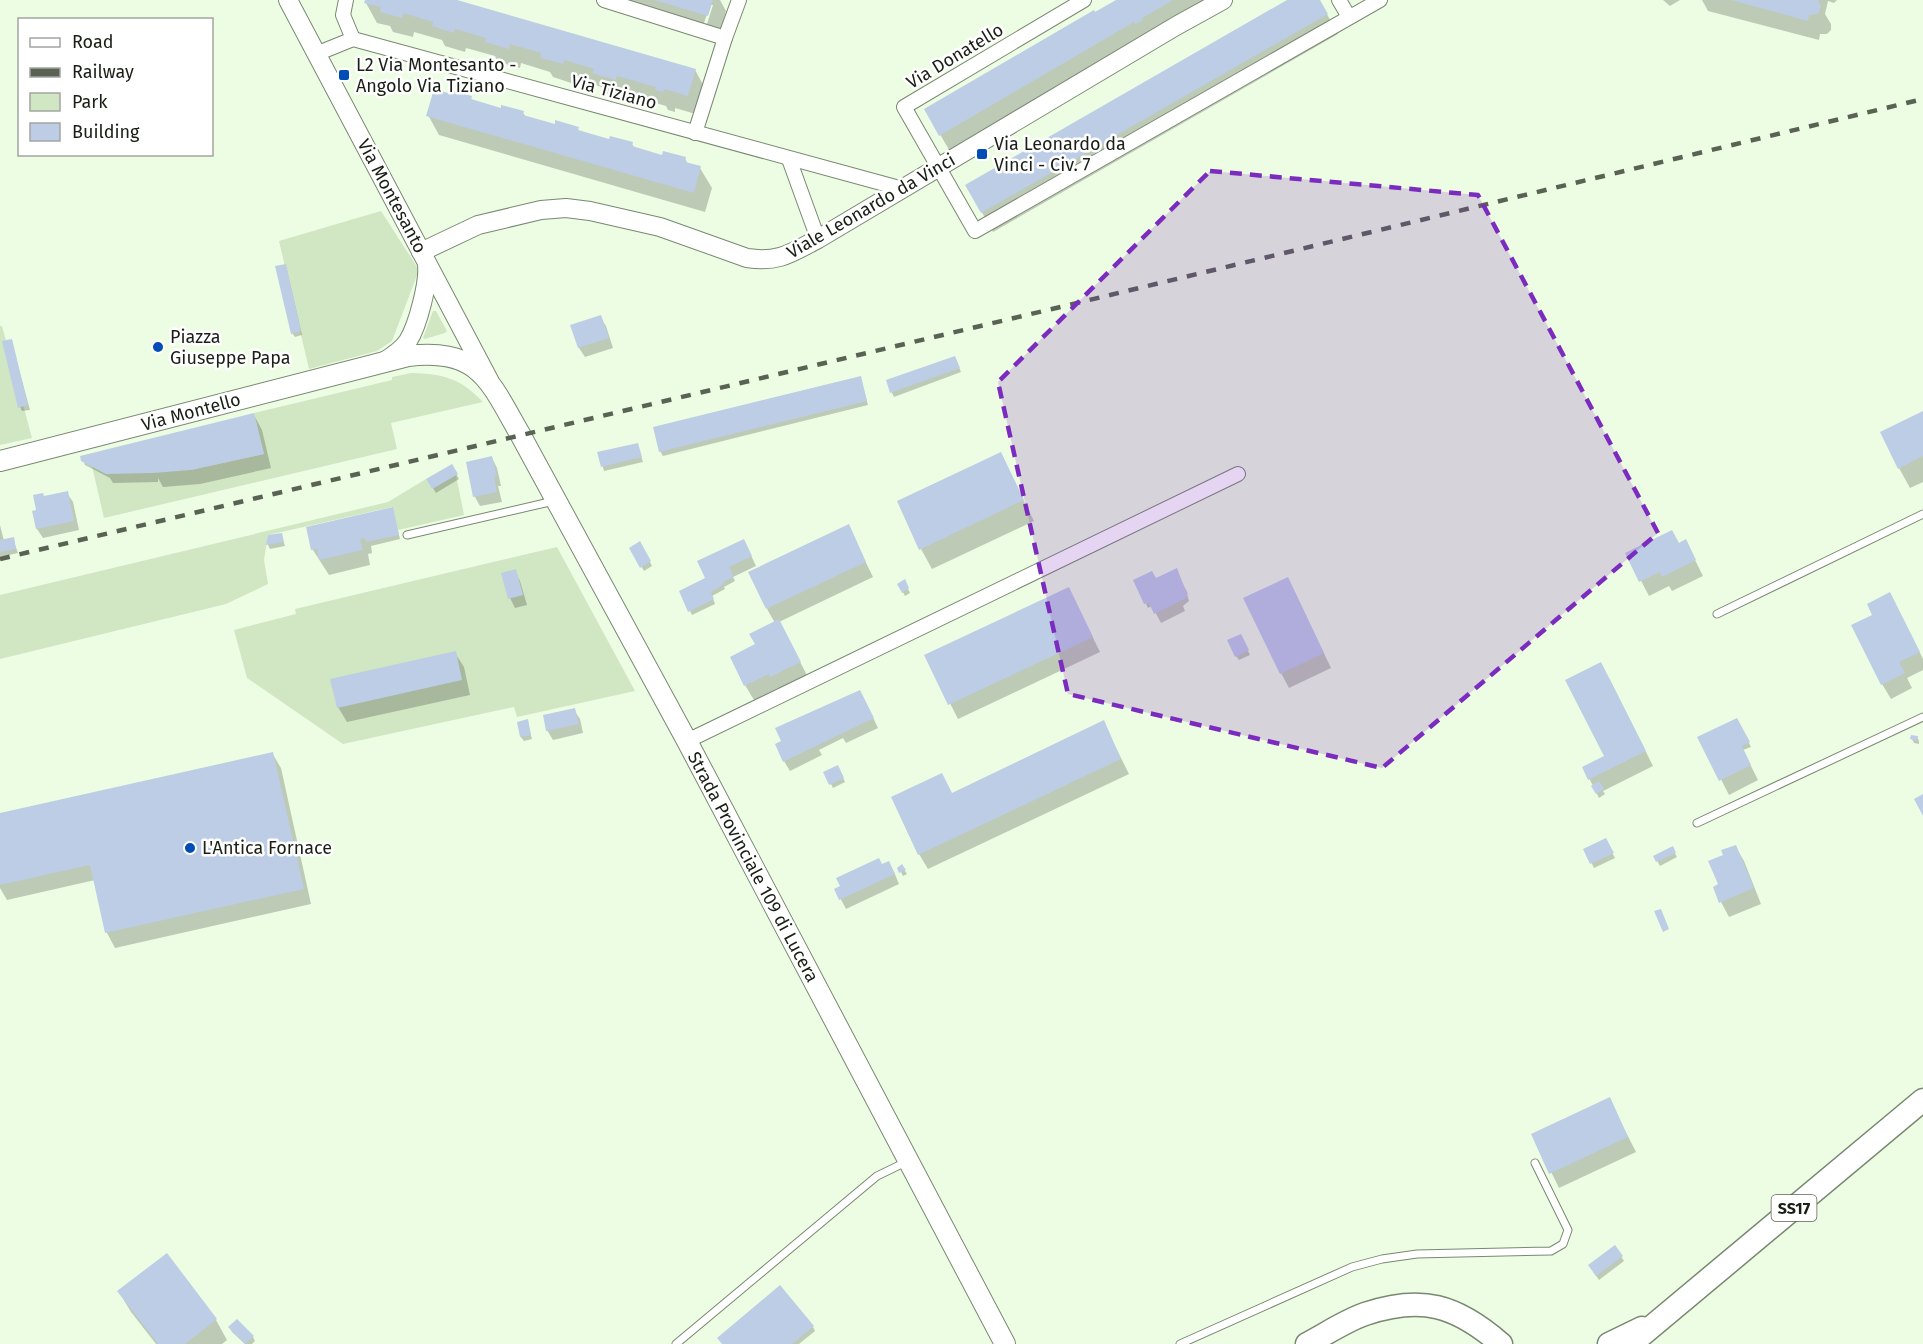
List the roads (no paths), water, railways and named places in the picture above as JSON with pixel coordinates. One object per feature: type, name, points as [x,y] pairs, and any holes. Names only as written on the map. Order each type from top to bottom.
[{"type":"main road","name":"Via Montello","points":[[0,461],[408,356],[424,354],[453,356],[475,367],[496,393]]},
{"type":"main road","name":"Strada Provinciale 109 di Lucera","points":[[496,393],[687,741],[1005,1344]]},
{"type":"main road","name":"SS17","points":[[1631,1344],[1923,1100]]},
{"type":"main road","points":[[1307,1344],[1363,1315],[1415,1304],[1438,1307],[1463,1316],[1485,1329],[1500,1344]]},
{"type":"main road","points":[[1609,1344],[1664,1316]]},
{"type":"street","name":"Via Montesanto","points":[[288,0],[496,393]]},
{"type":"street","points":[[316,54],[353,39],[343,15],[346,0]]},
{"type":"street","points":[[604,0],[724,38]]},
{"type":"street","points":[[694,133],[724,38],[739,0]]},
{"type":"street","name":"Via Donatello","points":[[939,169],[904,107],[1084,0]]},
{"type":"street","name":"Viale Leonardo da Vinci","points":[[424,257],[478,225],[541,210],[566,208],[590,211],[660,227],[747,258],[776,260],[819,239],[1223,0]]},
{"type":"street","points":[[1339,0],[1349,17]]},
{"type":"street","points":[[939,169],[975,231],[1380,0]]},
{"type":"street","name":"Via Tiziano","points":[[353,39],[903,189]]},
{"type":"street","points":[[789,159],[819,239]]},
{"type":"street","name":"Via Montello","points":[[382,363],[400,350],[412,334],[427,284],[424,257]]},
{"type":"street","points":[[687,741],[1238,474]]},
{"type":"lane","points":[[407,535],[556,501]]},
{"type":"lane","points":[[1718,614],[1923,514]]},
{"type":"lane","points":[[1697,823],[1923,717]]},
{"type":"lane","points":[[676,1344],[877,1176],[908,1161]]},
{"type":"lane","points":[[1180,1344],[1352,1267],[1382,1259],[1417,1254],[1551,1251],[1563,1244],[1568,1230],[1536,1163]]},
{"type":"railway","points":[[0,559],[1923,99]]},
{"type":"place","name":"L2 Via Montesanto - Angolo Via Tiziano","points":[[344,75]]},
{"type":"place","name":"Via Leonardo da Vinci - Civ. 7","points":[[982,154]]},
{"type":"place","name":"Piazza Giuseppe Papa","points":[[158,347]]},
{"type":"place","name":"L'Antica Fornace","points":[[190,848]]}]
